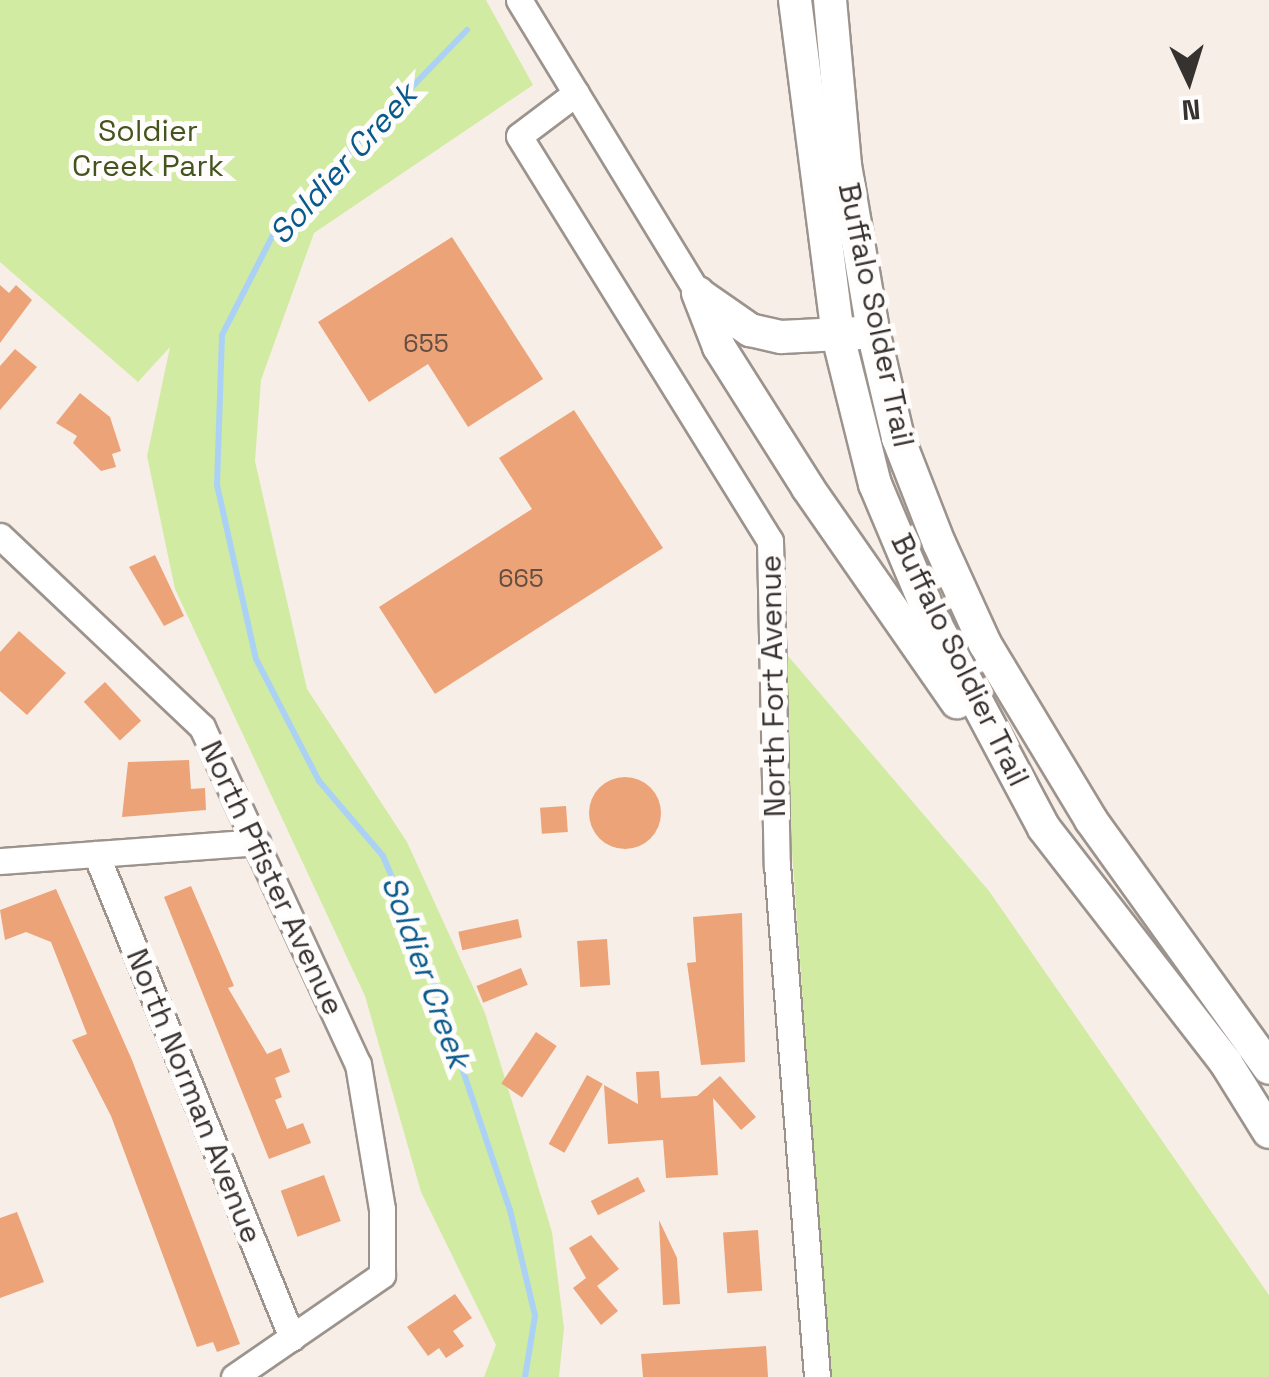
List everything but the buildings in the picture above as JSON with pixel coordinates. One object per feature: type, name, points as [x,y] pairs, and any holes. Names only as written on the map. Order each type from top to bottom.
[{"type":"main road","name":"Buffalo Soldier Trail","points":[[795,0],[838,336],[882,502],[928,610],[1044,828],[1226,1063],[1269,1132]]},
{"type":"main road","name":"Buffalo Solder Trail","points":[[830,0],[845,165],[873,331],[898,438],[984,644],[1091,820],[1269,1068]]},
{"type":"main road","points":[[698,293],[750,330],[838,336],[873,331]]},
{"type":"main road","points":[[698,293],[720,347],[808,488],[1044,828]]},
{"type":"street","points":[[519,0],[698,293]]},
{"type":"street","name":"North Fort Avenue","points":[[576,93],[519,136],[770,541],[777,865],[816,1377]]},
{"type":"street","name":"North Pfister Avenue","points":[[0,536],[202,727],[358,1064],[371,1122],[382,1276],[292,1338]]},
{"type":"street","points":[[0,861],[257,842]]},
{"type":"street","name":"North Norman Avenue","points":[[96,854],[292,1338]]},
{"type":"street","points":[[234,1377],[292,1338]]},
{"type":"green space","name":"Soldier Creek Park","points":[[0,0],[486,0],[533,85],[314,233],[261,380],[255,461],[307,689],[407,842],[485,1013],[552,1232],[564,1328],[559,1377],[484,1377],[496,1345],[421,1192],[365,996],[175,589],[147,456],[170,347],[138,382],[0,262]]},
{"type":"green space","points":[[777,643],[989,891],[1269,1295],[1269,1377],[830,1377]]},
{"type":"waterway","name":"Soldier Creek","points":[[467,30],[277,227],[222,335],[217,485],[256,659],[319,781],[383,856],[420,943],[510,1210],[535,1316],[525,1377]]}]
